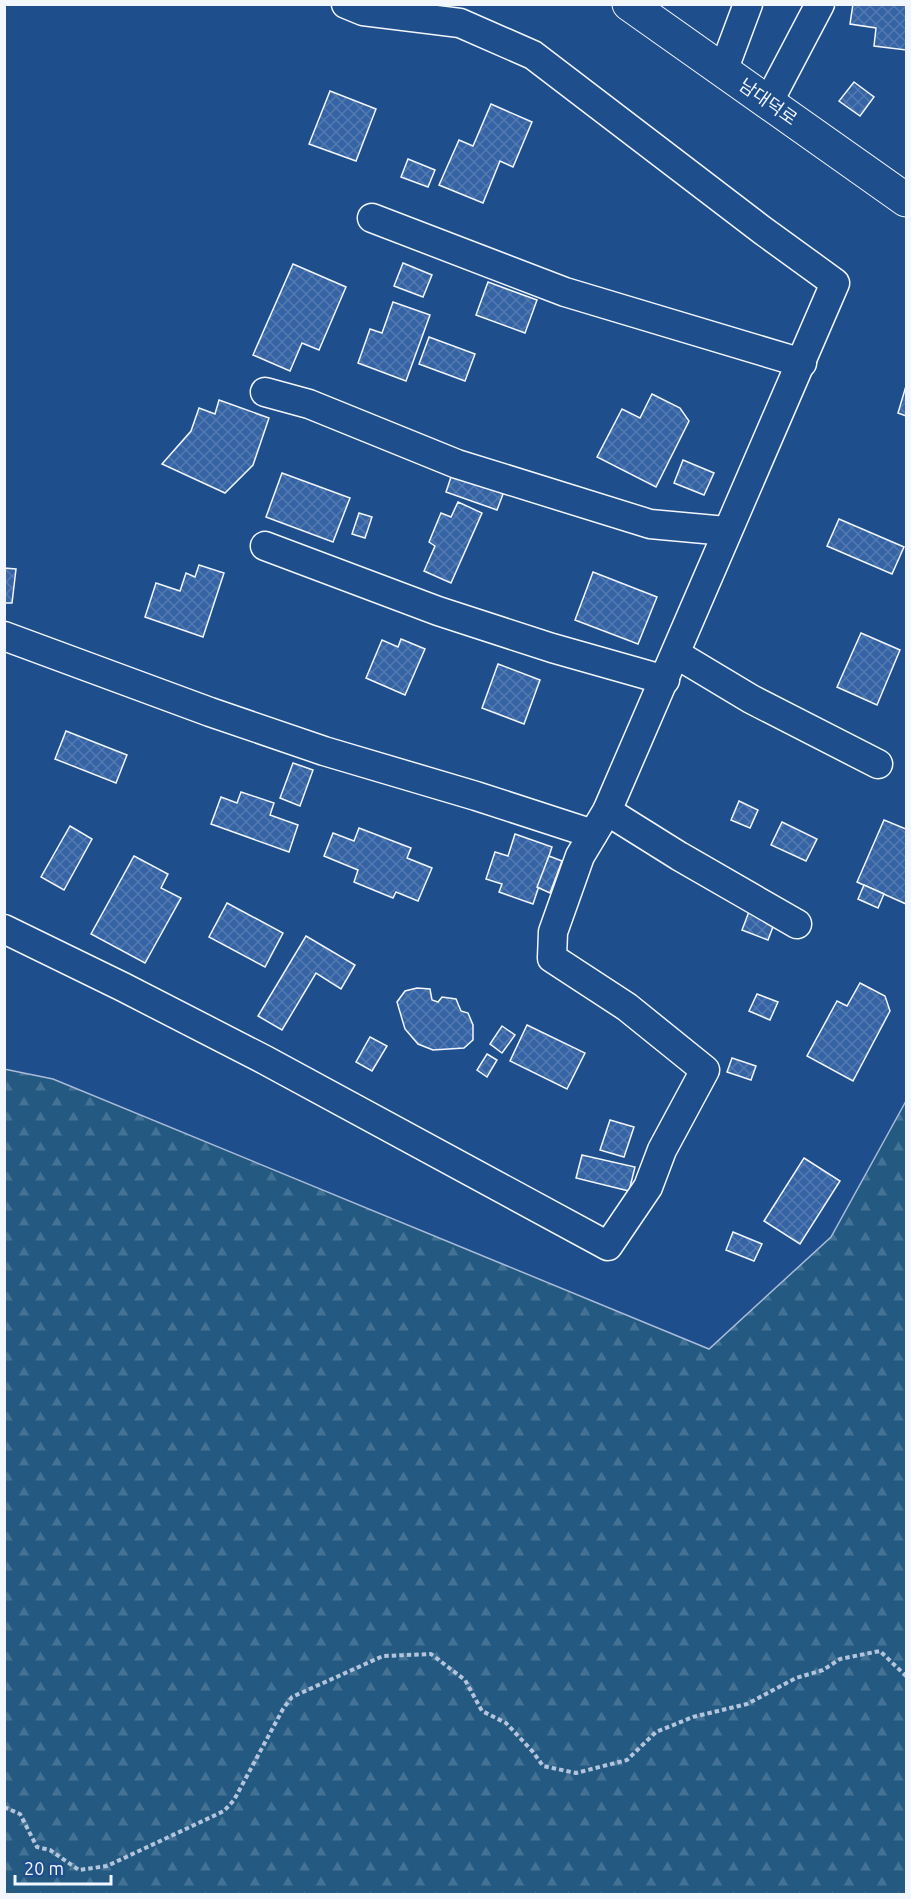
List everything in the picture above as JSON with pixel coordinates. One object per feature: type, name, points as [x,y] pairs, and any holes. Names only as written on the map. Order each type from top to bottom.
[{"type":"main road","name":"남대덕로","points":[[628,4],[906,201]]},
{"type":"street","points":[[4,929],[265,1060],[608,1246],[648,1187],[662,1150],[705,1070],[627,1007],[552,958],[553,932],[580,856],[600,823],[670,667],[726,531],[836,283],[762,230],[533,55],[459,23],[363,11],[346,4]]},
{"type":"street","points":[[723,71],[748,4]]},
{"type":"street","points":[[768,103],[820,4]]},
{"type":"street","points":[[372,218],[565,292],[802,363]]},
{"type":"street","points":[[265,392],[309,404],[457,464],[650,524],[726,531]]},
{"type":"street","points":[[265,546],[438,611],[552,648],[670,667],[751,699],[878,764]]},
{"type":"street","points":[[4,636],[210,712],[324,751],[476,796],[600,823],[679,856],[797,924]]},
{"type":"path","points":[[4,1807],[20,1814],[37,1847],[50,1850],[79,1870],[107,1866],[224,1811],[234,1800],[283,1709],[292,1697],[383,1656],[431,1654],[465,1680],[482,1711],[506,1723],[543,1766],[576,1773],[627,1760],[656,1732],[693,1717],[747,1704],[796,1678],[823,1670],[840,1659],[880,1652],[906,1676]]},
{"type":"green space","points":[[4,1069],[53,1079],[709,1349],[831,1237],[906,1101],[906,1894],[5,1894]]},
{"type":"building","points":[[853,4],[906,4],[906,50],[874,46],[876,28],[850,24]]},
{"type":"building","points":[[854,82],[874,97],[860,116],[839,101]]},
{"type":"building","points":[[330,91],[376,109],[356,161],[309,144]]},
{"type":"building","points":[[491,104],[532,122],[513,167],[500,161],[483,203],[439,185],[459,140],[473,146]]},
{"type":"building","points":[[408,159],[435,170],[428,187],[401,177]]},
{"type":"building","points":[[403,263],[432,275],[423,297],[394,286]]},
{"type":"building","points":[[293,264],[346,287],[319,350],[302,343],[290,371],[253,355]]},
{"type":"building","points":[[488,282],[537,300],[525,333],[476,315]]},
{"type":"building","points":[[393,302],[430,315],[406,381],[358,363],[370,329],[382,333]]},
{"type":"building","points":[[429,337],[475,354],[465,381],[419,364]]},
{"type":"building","points":[[906,386],[906,416],[898,413]]},
{"type":"building","points":[[652,394],[680,408],[689,421],[656,487],[597,457],[622,409],[640,418]]},
{"type":"building","points":[[219,400],[269,418],[253,465],[225,493],[162,464],[191,431],[199,408],[215,414]]},
{"type":"building","points":[[683,460],[714,473],[704,495],[674,483]]},
{"type":"building","points":[[454,468],[506,486],[497,510],[446,492]]},
{"type":"building","points":[[282,473],[350,498],[333,542],[266,517]]},
{"type":"building","points":[[458,502],[482,513],[451,583],[424,571],[435,546],[429,542],[441,513],[451,517]]},
{"type":"building","points":[[359,513],[372,517],[365,538],[352,534]]},
{"type":"building","points":[[839,519],[904,547],[892,574],[827,546]]},
{"type":"building","points":[[199,565],[224,573],[203,637],[145,617],[156,583],[180,591],[186,573],[195,577]]},
{"type":"building","points":[[4,568],[16,569],[12,603],[4,603]]},
{"type":"building","points":[[593,572],[657,597],[638,644],[575,620]]},
{"type":"building","points":[[861,633],[900,650],[877,705],[837,687]]},
{"type":"building","points":[[401,639],[425,649],[405,695],[366,678],[382,640],[398,647]]},
{"type":"building","points":[[498,664],[540,680],[524,724],[482,708]]},
{"type":"building","points":[[66,731],[127,755],[116,783],[55,759]]},
{"type":"building","points":[[293,763],[313,770],[300,806],[280,798]]},
{"type":"building","points":[[241,792],[274,803],[270,815],[298,825],[289,852],[211,824],[221,797],[237,803]]},
{"type":"building","points":[[739,801],[758,810],[750,828],[731,820]]},
{"type":"building","points":[[884,820],[906,829],[906,904],[857,882]]},
{"type":"building","points":[[782,822],[817,839],[806,861],[771,845]]},
{"type":"building","points":[[70,826],[92,839],[64,890],[41,877]]},
{"type":"building","points":[[359,828],[411,848],[407,858],[432,868],[418,901],[396,892],[393,898],[354,882],[358,870],[324,856],[333,833],[354,841]]},
{"type":"building","points":[[515,834],[552,847],[533,904],[499,892],[502,884],[486,879],[495,852],[508,856]]},
{"type":"building","points":[[134,856],[168,874],[161,888],[181,898],[145,963],[91,934]]},
{"type":"building","points":[[549,856],[562,861],[550,893],[537,887]]},
{"type":"building","points":[[864,885],[884,894],[878,908],[858,899]]},
{"type":"building","points":[[227,903],[283,933],[265,967],[209,937]]},
{"type":"building","points":[[750,909],[776,919],[768,940],[742,930]]},
{"type":"building","points":[[306,936],[355,965],[341,989],[316,973],[282,1030],[258,1016]]},
{"type":"building","points":[[860,983],[885,996],[890,1011],[853,1081],[807,1056],[837,1001],[847,1006]]},
{"type":"building","points":[[417,988],[430,989],[432,1000],[438,1002],[442,997],[456,999],[461,1011],[468,1013],[473,1025],[473,1040],[464,1048],[433,1050],[418,1044],[405,1029],[397,1002],[405,991]]},
{"type":"building","points":[[757,994],[778,1002],[770,1020],[749,1011]]},
{"type":"building","points":[[527,1025],[585,1053],[567,1089],[510,1061]]},
{"type":"building","points":[[502,1026],[515,1035],[502,1053],[490,1044]]},
{"type":"building","points":[[370,1037],[387,1046],[372,1071],[356,1062]]},
{"type":"building","points":[[487,1054],[497,1060],[487,1077],[477,1070]]},
{"type":"building","points":[[732,1058],[756,1066],[751,1080],[727,1072]]},
{"type":"building","points":[[610,1120],[634,1127],[624,1157],[600,1150]]},
{"type":"building","points":[[582,1155],[635,1167],[629,1191],[576,1178]]},
{"type":"building","points":[[804,1158],[840,1181],[800,1244],[764,1221]]},
{"type":"building","points":[[733,1232],[762,1244],[754,1261],[726,1250]]}]
